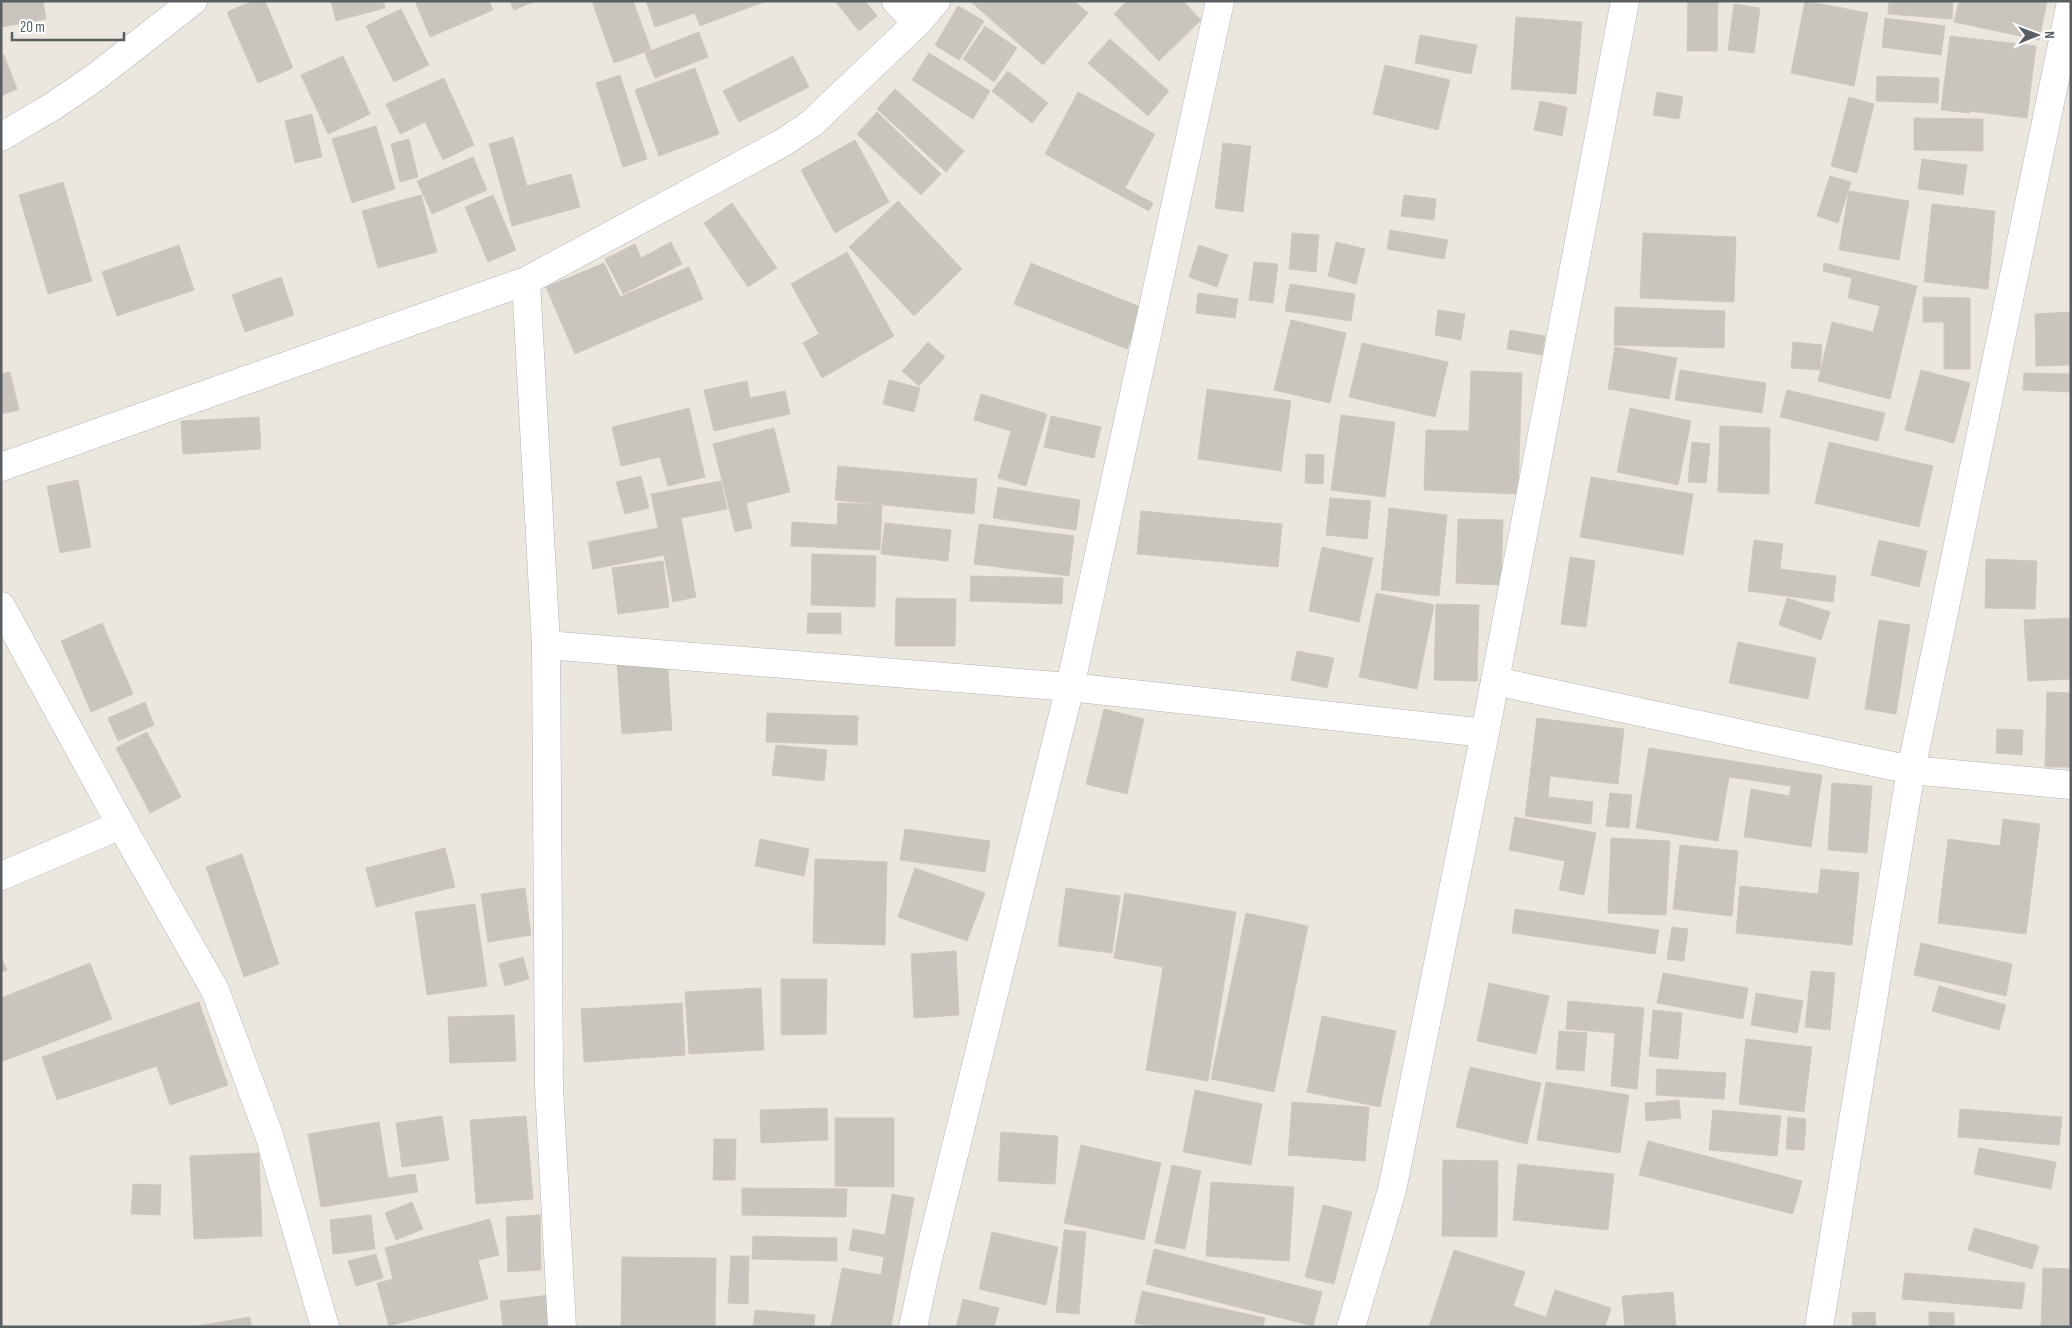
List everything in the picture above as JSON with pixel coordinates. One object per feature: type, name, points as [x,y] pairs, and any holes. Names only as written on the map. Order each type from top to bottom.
[{"type":"street","points":[[1,137],[55,105],[97,76],[193,1]]},
{"type":"street","points":[[896,1],[917,23]]},
{"type":"street","points":[[1,468],[526,281],[784,142],[812,123],[917,23],[936,1]]},
{"type":"street","points":[[913,1327],[930,1250],[1070,687],[1220,1]]},
{"type":"street","points":[[1351,1327],[1392,1190],[1485,733],[1625,1]]},
{"type":"street","points":[[1819,1327],[1911,770],[2071,2]]},
{"type":"street","points":[[526,281],[546,645],[549,1087],[562,1327]]},
{"type":"street","points":[[1,606],[121,825],[215,990],[269,1135],[324,1327]]},
{"type":"street","points":[[546,645],[1070,687],[1485,733]]},
{"type":"street","points":[[1495,680],[1911,770],[2071,785]]},
{"type":"street","points":[[1,876],[121,825]]},
{"type":"building","points":[[1,1],[43,1],[46,19],[1,27]]},
{"type":"building","points":[[253,1],[265,1],[293,68],[258,83],[227,12]]},
{"type":"building","points":[[331,1],[383,1],[385,8],[336,21]]},
{"type":"building","points":[[415,1],[489,1],[493,10],[430,37]]},
{"type":"building","points":[[510,1],[535,1],[514,10]]},
{"type":"building","points":[[592,1],[633,1],[651,50],[614,63]]},
{"type":"building","points":[[646,1],[766,1],[700,26],[695,13],[655,27]]},
{"type":"building","points":[[835,1],[865,1],[877,16],[859,31]]},
{"type":"building","points":[[970,1],[1074,1],[1088,13],[1043,65]]},
{"type":"building","points":[[1127,1],[1183,1],[1201,20],[1159,61],[1114,14]]},
{"type":"building","points":[[1688,1],[1718,1],[1717,51],[1687,51]]},
{"type":"building","points":[[1805,1],[1868,13],[1854,86],[1791,73]]},
{"type":"building","points":[[1889,1],[1953,1],[1952,19],[1888,14]]},
{"type":"building","points":[[1959,1],[2047,1],[2039,40],[1954,22]]},
{"type":"building","points":[[1734,4],[1760,8],[1754,53],[1728,50]]},
{"type":"building","points":[[958,6],[984,21],[959,60],[935,45]]},
{"type":"building","points":[[401,9],[429,65],[394,82],[366,26]]},
{"type":"building","points":[[1516,17],[1582,22],[1576,94],[1511,89]]},
{"type":"building","points":[[1885,18],[1945,26],[1941,55],[1882,47]]},
{"type":"building","points":[[985,26],[1017,48],[994,82],[963,59]]},
{"type":"building","points":[[699,32],[708,57],[655,78],[645,53]]},
{"type":"building","points":[[1420,35],[1477,45],[1471,74],[1415,63]]},
{"type":"building","points":[[1950,36],[2036,46],[2027,118],[1970,111],[1970,113],[1941,110]]},
{"type":"building","points":[[1110,39],[1169,91],[1148,116],[1088,63]]},
{"type":"building","points":[[929,53],[990,91],[973,119],[912,80]]},
{"type":"building","points":[[4,55],[17,89],[1,96],[1,56]]},
{"type":"building","points":[[343,56],[370,114],[328,134],[301,75]]},
{"type":"building","points":[[793,56],[809,87],[739,122],[723,91]]},
{"type":"building","points":[[1385,65],[1450,80],[1438,130],[1373,114]]},
{"type":"building","points":[[695,68],[719,134],[659,156],[635,90]]},
{"type":"building","points":[[1008,71],[1048,103],[1032,123],[992,91]]},
{"type":"building","points":[[620,75],[647,159],[623,167],[596,83]]},
{"type":"building","points":[[1877,76],[1939,78],[1938,103],[1876,101]]},
{"type":"building","points":[[444,78],[474,145],[443,160],[425,122],[400,134],[386,104]]},
{"type":"building","points":[[895,89],[964,151],[946,172],[877,109]]},
{"type":"building","points":[[1078,92],[1155,134],[1125,188],[1153,203],[1149,211],[1045,154]]},
{"type":"building","points":[[1657,92],[1683,97],[1679,119],[1653,115]]},
{"type":"building","points":[[1849,97],[1874,104],[1857,173],[1831,166]]},
{"type":"building","points":[[1540,101],[1567,107],[1562,136],[1534,130]]},
{"type":"building","points":[[877,112],[941,174],[921,195],[857,134]]},
{"type":"building","points":[[312,114],[322,157],[295,163],[285,121]]},
{"type":"building","points":[[1914,118],[1983,119],[1983,151],[1914,150]]},
{"type":"building","points":[[376,126],[395,189],[352,203],[332,139]]},
{"type":"building","points":[[513,137],[527,186],[571,174],[580,207],[512,226],[489,144]]},
{"type":"building","points":[[409,139],[418,177],[400,182],[391,144]]},
{"type":"building","points":[[855,140],[889,202],[835,233],[801,170]]},
{"type":"building","points":[[1223,143],[1251,146],[1243,212],[1215,208]]},
{"type":"building","points":[[473,157],[487,190],[432,214],[417,181]]},
{"type":"building","points":[[1922,159],[1967,165],[1963,195],[1918,189]]},
{"type":"building","points":[[1830,176],[1851,182],[1838,223],[1817,216]]},
{"type":"building","points":[[63,182],[92,281],[48,294],[19,195]]},
{"type":"building","points":[[1849,191],[1909,201],[1899,260],[1839,250]]},
{"type":"building","points":[[421,195],[437,252],[378,268],[362,211]]},
{"type":"building","points":[[493,195],[516,250],[488,262],[465,207]]},
{"type":"building","points":[[1404,195],[1436,199],[1434,220],[1401,216]]},
{"type":"building","points":[[898,201],[962,269],[914,316],[849,247]]},
{"type":"building","points":[[732,203],[777,268],[748,287],[704,223]]},
{"type":"building","points":[[1932,204],[1995,211],[1988,289],[1924,282]]},
{"type":"building","points":[[1390,230],[1448,240],[1444,259],[1387,249]]},
{"type":"building","points":[[1292,233],[1319,235],[1316,272],[1289,269]]},
{"type":"building","points":[[1643,233],[1736,237],[1734,302],[1640,298]]},
{"type":"building","points":[[671,242],[682,264],[623,294],[605,259],[635,244],[641,258]]},
{"type":"building","points":[[1336,242],[1365,249],[1356,284],[1328,276]]},
{"type":"building","points":[[179,245],[194,290],[117,316],[102,272]]},
{"type":"building","points":[[1199,245],[1228,255],[1217,287],[1189,277]]},
{"type":"building","points":[[847,252],[894,336],[822,378],[803,343],[819,334],[791,284]]},
{"type":"building","points":[[1254,262],[1278,264],[1273,303],[1249,300]]},
{"type":"building","points":[[604,263],[620,297],[689,267],[703,299],[575,354],[546,287]]},
{"type":"building","points":[[1031,263],[1143,308],[1127,349],[1014,304]]},
{"type":"building","points":[[1824,263],[1917,286],[1890,399],[1818,381],[1832,322],[1873,332],[1880,306],[1848,298],[1852,278],[1823,271]]},
{"type":"building","points":[[281,277],[294,315],[245,332],[232,295]]},
{"type":"building","points":[[1290,284],[1355,294],[1351,321],[1285,311]]},
{"type":"building","points":[[1198,293],[1238,299],[1235,318],[1196,313]]},
{"type":"building","points":[[1923,297],[1970,298],[1970,369],[1944,369],[1944,322],[1923,322]]},
{"type":"building","points":[[1615,307],[1725,311],[1724,348],[1614,345]]},
{"type":"building","points":[[1438,310],[1465,314],[1461,340],[1435,335]]},
{"type":"building","points":[[2071,312],[2071,365],[2036,366],[2035,314]]},
{"type":"building","points":[[1291,320],[1346,333],[1330,403],[1274,390]]},
{"type":"building","points":[[1510,330],[1545,336],[1542,355],[1507,349]]},
{"type":"building","points":[[928,342],[945,357],[919,386],[902,371]]},
{"type":"building","points":[[1793,342],[1822,345],[1820,370],[1791,368]]},
{"type":"building","points":[[1362,343],[1448,362],[1435,417],[1349,397]]},
{"type":"building","points":[[1615,347],[1677,358],[1669,399],[1608,389]]},
{"type":"building","points":[[1680,370],[1766,383],[1762,413],[1675,400]]},
{"type":"building","points":[[1921,370],[1970,383],[1954,443],[1905,430]]},
{"type":"building","points":[[1471,371],[1522,373],[1518,494],[1424,490],[1426,430],[1469,431]]},
{"type":"building","points":[[10,372],[19,410],[1,414],[1,374]]},
{"type":"building","points":[[2024,373],[2071,374],[2071,392],[2023,390]]},
{"type":"building","points":[[889,380],[920,388],[914,412],[883,404]]},
{"type":"building","points":[[747,381],[750,398],[785,391],[790,414],[714,431],[704,390]]},
{"type":"building","points":[[1207,389],[1291,401],[1281,471],[1198,459]]},
{"type":"building","points":[[1787,390],[1885,413],[1878,441],[1780,417]]},
{"type":"building","points":[[981,394],[1047,414],[1026,486],[998,478],[1011,431],[974,420]]},
{"type":"building","points":[[689,408],[705,477],[668,486],[660,457],[621,466],[612,427]]},
{"type":"building","points":[[1630,408],[1691,421],[1678,485],[1617,472]]},
{"type":"building","points":[[1341,415],[1395,422],[1385,497],[1331,490]]},
{"type":"building","points":[[1051,416],[1101,427],[1094,458],[1044,447]]},
{"type":"building","points":[[259,417],[261,449],[183,454],[181,421]]},
{"type":"building","points":[[1720,426],[1770,428],[1769,494],[1718,492]]},
{"type":"building","points":[[774,428],[790,492],[746,503],[752,528],[735,532],[713,444]]},
{"type":"building","points":[[1692,442],[1710,444],[1706,483],[1688,482]]},
{"type":"building","points":[[1829,442],[1933,466],[1919,527],[1815,503]]},
{"type":"building","points":[[1306,454],[1324,455],[1323,484],[1305,483]]},
{"type":"building","points":[[838,466],[977,479],[974,514],[835,500]]},
{"type":"building","points":[[641,476],[649,508],[625,514],[616,482]]},
{"type":"building","points":[[1591,477],[1693,494],[1683,555],[1580,537]]},
{"type":"building","points":[[78,480],[91,547],[60,553],[47,486]]},
{"type":"building","points":[[721,481],[727,509],[681,518],[696,597],[673,602],[664,555],[593,569],[588,542],[658,528],[651,494]]},
{"type":"building","points":[[998,487],[1080,500],[1076,530],[993,518]]},
{"type":"building","points":[[1330,498],[1371,501],[1367,539],[1326,535]]},
{"type":"building","points":[[838,503],[882,505],[880,550],[791,546],[792,522],[837,525]]},
{"type":"building","points":[[1389,508],[1447,515],[1439,596],[1381,590]]},
{"type":"building","points":[[1141,511],[1282,524],[1278,567],[1137,554]]},
{"type":"building","points":[[1458,519],[1503,520],[1501,585],[1456,583]]},
{"type":"building","points":[[885,523],[951,530],[948,561],[881,554]]},
{"type":"building","points":[[979,524],[1074,536],[1069,576],[974,564]]},
{"type":"building","points":[[1754,540],[1783,544],[1780,569],[1836,576],[1833,602],[1748,591]]},
{"type":"building","points":[[1879,540],[1927,551],[1919,587],[1871,575]]},
{"type":"building","points":[[1322,547],[1373,558],[1359,622],[1309,611]]},
{"type":"building","points":[[812,554],[876,556],[875,607],[811,605]]},
{"type":"building","points":[[1570,557],[1595,561],[1586,627],[1561,624]]},
{"type":"building","points":[[1986,559],[2037,561],[2035,609],[1985,608]]},
{"type":"building","points":[[663,561],[669,607],[618,614],[612,568]]},
{"type":"building","points":[[971,576],[1063,578],[1062,604],[970,601]]},
{"type":"building","points":[[1376,593],[1434,605],[1417,689],[1359,677]]},
{"type":"building","points":[[896,598],[956,599],[955,646],[895,646]]},
{"type":"building","points":[[1787,598],[1830,612],[1821,640],[1779,625]]},
{"type":"building","points":[[1436,604],[1479,605],[1477,681],[1434,680]]},
{"type":"building","points":[[808,613],[841,613],[841,634],[807,633]]},
{"type":"building","points":[[2071,618],[2071,679],[2028,681],[2024,620]]},
{"type":"building","points":[[1879,620],[1910,625],[1896,714],[1865,709]]},
{"type":"building","points":[[102,623],[133,694],[91,712],[61,641]]},
{"type":"building","points":[[1738,642],[1816,658],[1808,699],[1729,683]]},
{"type":"building","points":[[1297,651],[1334,658],[1327,688],[1291,680]]},
{"type":"building","points":[[667,658],[672,730],[622,734],[617,662]]},
{"type":"building","points":[[2047,692],[2071,693],[2071,767],[2045,767]]},
{"type":"building","points":[[145,702],[154,725],[118,741],[108,718]]},
{"type":"building","points":[[1104,709],[1144,719],[1127,794],[1086,784]]},
{"type":"building","points":[[767,713],[858,716],[857,745],[766,742]]},
{"type":"building","points":[[1537,718],[1624,729],[1618,784],[1550,776],[1548,797],[1593,802],[1591,824],[1525,816]]},
{"type":"building","points":[[1997,729],[2023,730],[2022,755],[1996,753]]},
{"type":"building","points":[[147,732],[181,797],[150,813],[116,748]]},
{"type":"building","points":[[776,745],[827,750],[824,781],[772,775]]},
{"type":"building","points":[[1649,748],[1822,775],[1811,847],[1744,837],[1751,789],[1789,796],[1791,786],[1729,777],[1718,841],[1636,828]]},
{"type":"building","points":[[1832,783],[1872,786],[1867,853],[1828,850]]},
{"type":"building","points":[[1610,793],[1632,795],[1629,828],[1606,826]]},
{"type":"building","points":[[1515,817],[1596,833],[1584,895],[1559,890],[1565,861],[1509,850]]},
{"type":"building","points":[[2003,819],[2040,824],[2026,934],[1938,923],[1948,839],[2000,846]]},
{"type":"building","points":[[905,829],[990,841],[985,872],[900,860]]},
{"type":"building","points":[[1611,838],[1670,841],[1666,915],[1608,913]]},
{"type":"building","points":[[760,839],[809,849],[804,876],[755,866]]},
{"type":"building","points":[[1680,845],[1738,851],[1732,916],[1673,909]]},
{"type":"building","points":[[445,848],[455,887],[376,907],[366,868]]},
{"type":"building","points":[[242,854],[279,964],[244,977],[206,867]]},
{"type":"building","points":[[815,859],[887,862],[885,945],[813,943]]},
{"type":"building","points":[[915,868],[985,893],[967,941],[898,917]]},
{"type":"building","points":[[1821,869],[1859,873],[1852,945],[1736,933],[1740,886],[1818,894]]},
{"type":"building","points":[[525,888],[531,935],[488,942],[481,894]]},
{"type":"building","points":[[1066,888],[1120,896],[1112,953],[1058,946]]},
{"type":"building","points":[[1125,893],[1236,912],[1208,1081],[1146,1070],[1163,967],[1114,958]]},
{"type":"building","points":[[475,904],[487,986],[427,995],[415,912]]},
{"type":"building","points":[[1515,909],[1659,930],[1655,954],[1512,933]]},
{"type":"building","points":[[1246,913],[1308,926],[1274,1092],[1211,1079]]},
{"type":"building","points":[[1672,927],[1688,929],[1684,961],[1667,959]]},
{"type":"building","points":[[1921,943],[2012,964],[2006,996],[1914,975]]},
{"type":"building","points":[[956,951],[959,1015],[914,1018],[911,954]]},
{"type":"building","points":[[1,957],[7,970],[1,972]]},
{"type":"building","points":[[523,957],[529,979],[505,986],[499,964]]},
{"type":"building","points":[[90,963],[112,1019],[1,1062],[1,998]]},
{"type":"building","points":[[1811,971],[1835,973],[1830,1030],[1805,1027]]},
{"type":"building","points":[[1663,973],[1748,988],[1743,1019],[1657,1003]]},
{"type":"building","points":[[781,979],[827,979],[826,1034],[781,1035]]},
{"type":"building","points":[[1489,983],[1549,996],[1536,1054],[1477,1041]]},
{"type":"building","points":[[1939,986],[2006,1005],[1999,1030],[1932,1011]]},
{"type":"building","points":[[761,988],[764,1050],[689,1054],[685,992]]},
{"type":"building","points":[[1756,993],[1803,1001],[1797,1033],[1751,1025]]},
{"type":"building","points":[[1568,1001],[1644,1008],[1637,1089],[1611,1086],[1615,1033],[1566,1029]]},
{"type":"building","points":[[199,1002],[228,1085],[170,1105],[157,1066],[57,1100],[42,1057]]},
{"type":"building","points":[[682,1003],[685,1055],[584,1062],[581,1009]]},
{"type":"building","points":[[1653,1010],[1682,1013],[1678,1059],[1649,1056]]},
{"type":"building","points":[[514,1015],[516,1061],[450,1063],[448,1017]]},
{"type":"building","points":[[1322,1016],[1396,1031],[1380,1107],[1307,1092]]},
{"type":"building","points":[[1559,1031],[1587,1033],[1584,1071],[1556,1069]]},
{"type":"building","points":[[1746,1039],[1812,1047],[1804,1112],[1739,1104]]},
{"type":"building","points":[[1470,1067],[1541,1083],[1527,1144],[1456,1127]]},
{"type":"building","points":[[1657,1069],[1726,1073],[1724,1099],[1656,1095]]},
{"type":"building","points":[[1546,1082],[1629,1095],[1620,1153],[1537,1140]]},
{"type":"building","points":[[1195,1090],[1262,1104],[1251,1165],[1183,1152]]},
{"type":"building","points":[[1679,1100],[1681,1118],[1646,1121],[1645,1103]]},
{"type":"building","points":[[1292,1102],[1369,1107],[1365,1161],[1288,1155]]},
{"type":"building","points":[[827,1108],[828,1140],[761,1143],[760,1110]]},
{"type":"building","points":[[1960,1109],[2062,1117],[2059,1145],[1958,1137]]},
{"type":"building","points":[[1713,1110],[1781,1116],[1777,1156],[1709,1150]]},
{"type":"building","points":[[442,1116],[449,1160],[402,1167],[396,1123]]},
{"type":"building","points":[[526,1116],[533,1199],[476,1204],[470,1120]]},
{"type":"building","points":[[1788,1117],[1806,1119],[1804,1150],[1786,1149]]},
{"type":"building","points":[[835,1118],[894,1118],[894,1187],[835,1186]]},
{"type":"building","points":[[379,1122],[388,1178],[415,1174],[418,1192],[321,1207],[308,1134]]},
{"type":"building","points":[[1001,1132],[1058,1136],[1055,1184],[998,1181]]},
{"type":"building","points":[[714,1139],[736,1139],[735,1180],[713,1180]]},
{"type":"building","points":[[1648,1141],[1802,1181],[1793,1214],[1639,1175]]},
{"type":"building","points":[[1081,1145],[1161,1163],[1144,1240],[1064,1223]]},
{"type":"building","points":[[1979,1148],[2056,1162],[2051,1189],[1974,1174]]},
{"type":"building","points":[[259,1153],[262,1236],[194,1239],[190,1156]]},
{"type":"building","points":[[1443,1160],[1498,1161],[1497,1237],[1442,1236]]},
{"type":"building","points":[[1518,1164],[1614,1174],[1608,1230],[1513,1220]]},
{"type":"building","points":[[1172,1165],[1201,1171],[1185,1249],[1155,1243]]},
{"type":"building","points":[[1211,1182],[1294,1187],[1289,1261],[1206,1256]]},
{"type":"building","points":[[133,1184],[161,1185],[160,1215],[131,1214]]},
{"type":"building","points":[[742,1188],[847,1189],[846,1217],[742,1215]]},
{"type":"building","points":[[892,1194],[914,1198],[891,1327],[831,1327],[842,1268],[881,1275],[884,1257],[849,1250],[853,1229],[885,1235]]},
{"type":"building","points":[[412,1202],[423,1229],[396,1240],[385,1213]]},
{"type":"building","points":[[1323,1205],[1352,1212],[1334,1284],[1305,1277]]},
{"type":"building","points":[[371,1215],[375,1249],[333,1254],[330,1220]]},
{"type":"building","points":[[540,1215],[541,1270],[508,1272],[506,1217]]},
{"type":"building","points":[[490,1219],[499,1255],[478,1260],[488,1299],[389,1326],[377,1283],[393,1279],[385,1248]]},
{"type":"building","points":[[1974,1228],[2039,1246],[2032,1269],[1968,1250]]},
{"type":"building","points":[[1064,1230],[1086,1232],[1079,1314],[1056,1312]]},
{"type":"building","points":[[992,1232],[1058,1247],[1046,1305],[979,1289]]},
{"type":"building","points":[[753,1236],[837,1238],[837,1261],[752,1259]]},
{"type":"building","points":[[1154,1249],[1322,1292],[1313,1326],[1146,1284]]},
{"type":"building","points":[[1454,1250],[1525,1272],[1513,1306],[1546,1317],[1555,1290],[1611,1308],[1605,1327],[1429,1327]]},
{"type":"building","points":[[376,1254],[383,1278],[356,1286],[348,1261]]},
{"type":"building","points":[[731,1256],[749,1256],[748,1304],[728,1303]]},
{"type":"building","points":[[622,1257],[716,1258],[715,1327],[621,1327]]},
{"type":"building","points":[[2043,1268],[2071,1269],[2071,1327],[2041,1327]]},
{"type":"building","points":[[1905,1273],[2025,1283],[2022,1309],[1902,1299]]},
{"type":"building","points":[[1142,1291],[1265,1318],[1263,1327],[1154,1327],[1135,1323]]},
{"type":"building","points":[[1673,1292],[1676,1327],[1625,1327],[1622,1296]]},
{"type":"building","points":[[549,1295],[552,1327],[503,1327],[500,1301]]},
{"type":"building","points":[[963,1299],[999,1308],[994,1327],[956,1327]]},
{"type":"building","points":[[755,1310],[815,1315],[814,1327],[753,1327]]},
{"type":"building","points":[[1875,1312],[1876,1327],[1853,1327],[1852,1313]]},
{"type":"building","points":[[1929,1312],[1954,1313],[1954,1327],[1929,1327]]},
{"type":"building","points":[[250,1317],[251,1327],[191,1327]]}]
